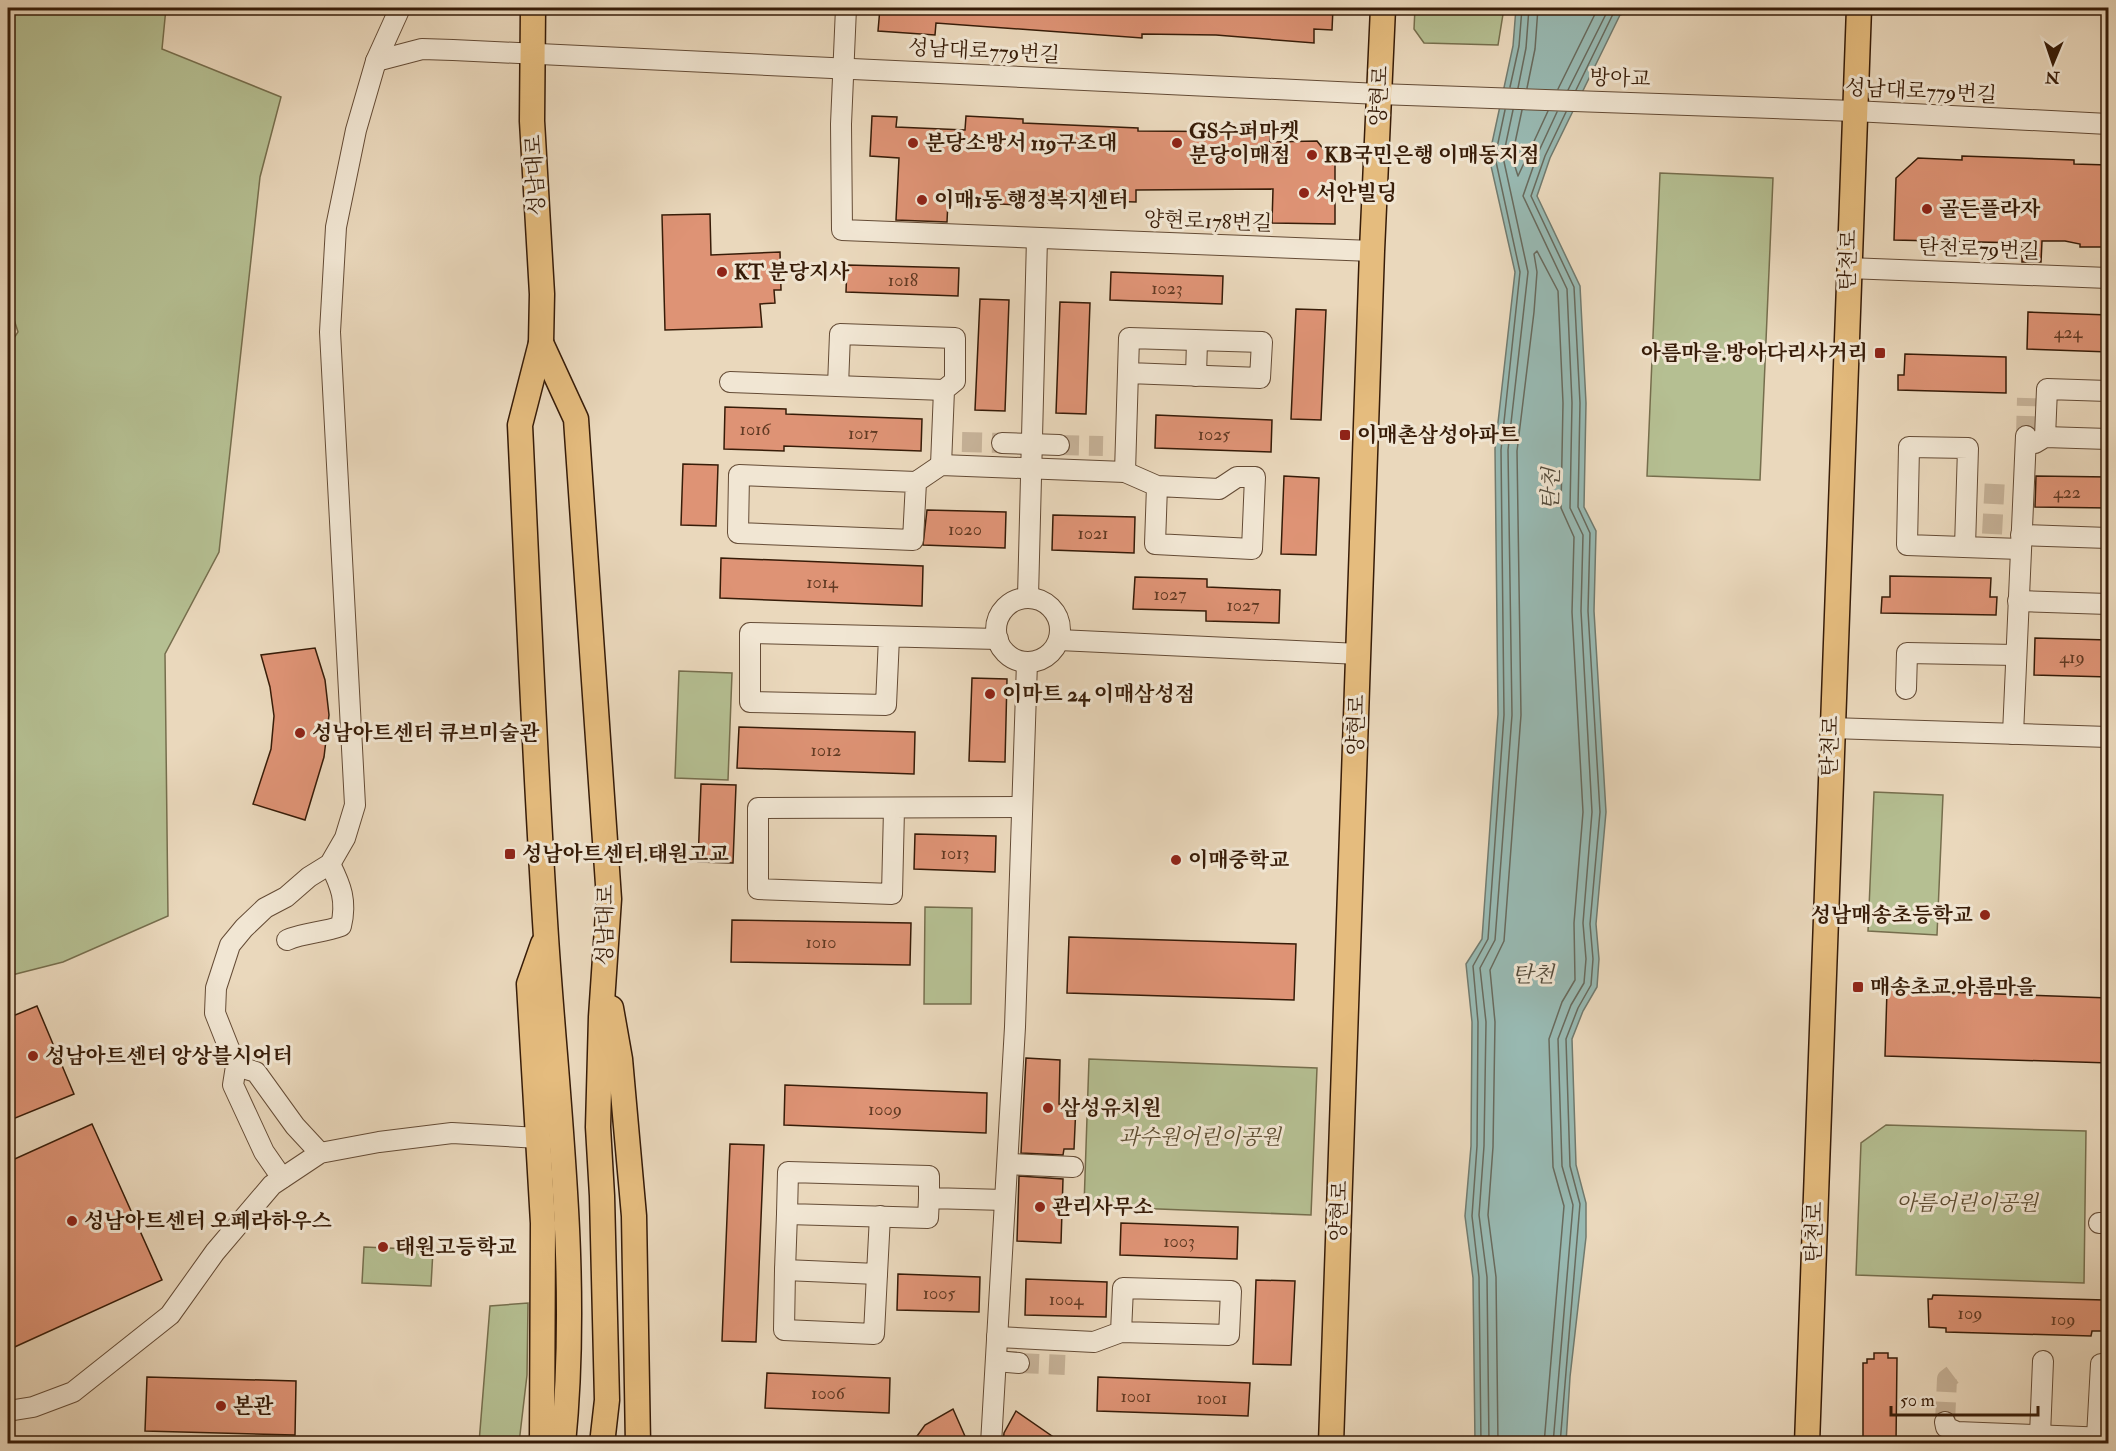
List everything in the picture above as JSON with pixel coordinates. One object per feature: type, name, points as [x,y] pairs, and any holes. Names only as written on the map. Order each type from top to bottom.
[{"type":"main road","name":"성남대로","points":[[533,8],[531,54],[542,294],[541,343],[520,425],[546,936],[562,1159],[570,1335],[563,1443]]},
{"type":"main road","name":"양현로","points":[[1331,1443],[1372,251],[1383,8]]},
{"type":"main road","name":"탄천로","points":[[1807,1443],[1831,728],[1859,8]]},
{"type":"main road","name":"성남대로","points":[[541,343],[576,419],[609,899],[598,1127],[607,1400],[602,1443]]},
{"type":"main road","points":[[542,1443],[543,1223],[529,984],[546,936]]},
{"type":"main road","points":[[604,970],[620,1059],[634,1216],[638,1443]]},
{"type":"street","points":[[282,1178],[264,1152],[233,1085],[236,1066],[215,1012],[216,988],[230,945],[265,908],[286,897],[309,877],[330,864],[345,838],[355,805],[330,332],[336,227],[359,118],[376,61],[400,8]]},
{"type":"street","points":[[844,69],[846,8]]},
{"type":"street","name":"성남대로779번길","points":[[376,61],[422,50],[1435,95]]},
{"type":"street","name":"양현로178번길","points":[[844,69],[841,124],[842,230],[1372,251]]},
{"type":"street","name":"방아교","points":[[1435,95],[1803,110]]},
{"type":"street","name":"성남대로779번길","points":[[1803,110],[2109,124]]},
{"type":"street","points":[[1028,597],[1037,238]]},
{"type":"street","name":"탄천로79번길","points":[[1848,268],[2109,278]]},
{"type":"street","points":[[730,382],[944,390],[955,381],[955,338],[840,334],[838,386]]},
{"type":"street","points":[[1125,472],[1128,373],[1130,338],[1262,342],[1260,378],[1128,373]]},
{"type":"street","points":[[1196,376],[1197,340]]},
{"type":"street","points":[[2013,734],[2021,542],[2032,441],[2047,389],[2109,392]]},
{"type":"street","points":[[941,465],[944,390]]},
{"type":"street","points":[[2032,441],[2109,439]]},
{"type":"street","points":[[1002,443],[1059,445]]},
{"type":"street","points":[[1965,547],[1968,448],[1909,447],[1907,545],[1965,547],[1992,541],[2109,538]]},
{"type":"street","points":[[916,482],[913,540],[738,533],[739,475],[916,482],[941,465],[1125,472],[1157,486],[1219,489],[1237,477],[1255,477],[1252,549],[1155,544],[1157,486]]},
{"type":"street","points":[[1028,597],[1038,598],[1054,611],[1061,630],[1059,640],[1046,657],[1027,662],[1006,654],[998,639],[996,624],[999,613],[1017,599],[1028,597]]},
{"type":"street","points":[[2018,601],[2109,604]]},
{"type":"street","points":[[889,637],[886,705],[750,702],[750,633],[998,639]]},
{"type":"street","points":[[1059,640],[1359,654]]},
{"type":"street","points":[[1906,689],[1907,653],[2016,655]]},
{"type":"street","points":[[991,1443],[1008,1164],[1027,662]]},
{"type":"street","points":[[1831,728],[2109,736]]},
{"type":"street","points":[[894,809],[892,894],[758,889],[758,808],[1022,807]]},
{"type":"street","points":[[287,940],[304,933],[324,933],[341,926],[345,908],[342,890],[330,864]]},
{"type":"street","points":[[236,1066],[256,1072],[295,1126],[320,1153]]},
{"type":"street","points":[[8,1411],[33,1407],[73,1392],[170,1315],[215,1252],[272,1185],[320,1153],[380,1142],[452,1133],[539,1138]]},
{"type":"street","points":[[1008,1164],[1073,1167]]},
{"type":"street","points":[[787,1214],[880,1216],[928,1218],[929,1176],[788,1172],[784,1330],[874,1334],[880,1216]]},
{"type":"street","points":[[928,1198],[1005,1200]]},
{"type":"street","points":[[785,1270],[877,1274]]},
{"type":"street","points":[[997,1337],[1094,1342],[1121,1332],[1229,1335],[1231,1291],[1123,1288],[1121,1332]]},
{"type":"street","points":[[996,1361],[1019,1363]]},
{"type":"street","points":[[2040,1435],[2043,1361]]},
{"type":"street","points":[[1945,1422],[1946,1427],[1957,1432],[2092,1439],[2101,1364]]},
{"type":"green space","points":[[8,8],[166,8],[162,49],[281,97],[260,177],[219,552],[165,654],[168,916],[63,962],[8,976],[8,347],[18,332],[8,301]]},
{"type":"green space","points":[[1415,8],[1504,8],[1498,45],[1424,43],[1414,29]]},
{"type":"green space","points":[[1660,173],[1773,178],[1760,480],[1647,476]]},
{"type":"green space","points":[[679,671],[732,673],[728,780],[675,778]]},
{"type":"green space","points":[[1874,792],[1943,795],[1937,935],[1868,931]]},
{"type":"green space","points":[[925,907],[972,908],[971,1004],[924,1004]]},
{"type":"green space","name":"과수원어린이공원","points":[[1089,1059],[1317,1068],[1311,1215],[1084,1206]]},
{"type":"green space","name":"아름어린이공원","points":[[1886,1125],[2086,1131],[2084,1283],[1856,1275],[1861,1143]]},
{"type":"green space","points":[[364,1247],[433,1250],[431,1286],[362,1283]]},
{"type":"green space","points":[[528,1303],[527,1375],[519,1443],[479,1443],[490,1306]]},
{"type":"water","name":"탄천","points":[[1516,8],[1637,8],[1620,15],[1550,158],[1537,196],[1580,286],[1586,403],[1584,507],[1596,531],[1594,611],[1606,812],[1596,924],[1599,959],[1597,987],[1583,1011],[1572,1039],[1576,1165],[1586,1203],[1586,1237],[1570,1377],[1566,1443],[1475,1443],[1473,1278],[1465,1216],[1471,1146],[1472,1022],[1466,964],[1482,939],[1498,714],[1495,449],[1515,272],[1489,157],[1513,46]]},
{"type":"building","points":[[880,8],[1333,8],[1332,30],[1314,29],[1314,43],[1216,35],[1142,34],[1142,38],[936,23],[935,35],[878,31]]},
{"type":"building","points":[[872,116],[897,117],[896,127],[965,130],[966,116],[1023,119],[1023,123],[1138,128],[1138,131],[1270,132],[1270,142],[1317,141],[1335,164],[1335,224],[1272,223],[1273,189],[1136,190],[1136,202],[1073,200],[1072,204],[1020,202],[1019,205],[948,201],[947,222],[896,220],[899,158],[870,156]]},
{"type":"building","points":[[1962,156],[2074,160],[2074,164],[2109,165],[2109,247],[2080,247],[2080,244],[2065,241],[2042,241],[2041,262],[2022,262],[2022,243],[1894,240],[1896,178],[1918,158],[1962,160]]},
{"type":"building","name":"KT 분당지사","points":[[710,214],[711,255],[780,252],[781,290],[774,290],[775,303],[760,304],[762,327],[665,330],[662,215]]},
{"type":"building","points":[[847,265],[959,268],[958,296],[846,292]]},
{"type":"building","points":[[1111,272],[1223,276],[1222,304],[1110,300]]},
{"type":"building","points":[[980,299],[1009,300],[1005,411],[975,410]]},
{"type":"building","points":[[1060,302],[1090,303],[1086,414],[1056,413]]},
{"type":"building","points":[[1296,309],[1326,310],[1321,420],[1291,419]]},
{"type":"building","points":[[2028,312],[2109,315],[2109,352],[2027,349]]},
{"type":"building","points":[[1905,354],[2006,357],[2006,393],[1898,390],[1898,375],[1904,375]]},
{"type":"building","points":[[725,407],[786,409],[786,414],[922,419],[921,451],[784,446],[784,451],[724,449]]},
{"type":"building","points":[[1156,415],[1272,420],[1271,452],[1155,448]]},
{"type":"building","points":[[683,464],[718,465],[716,526],[681,525]]},
{"type":"building","points":[[1284,476],[1319,478],[1316,555],[1281,554]]},
{"type":"building","points":[[2036,476],[2109,477],[2109,508],[2035,507]]},
{"type":"building","points":[[927,510],[1006,512],[1005,548],[923,545]]},
{"type":"building","points":[[1053,515],[1135,517],[1134,553],[1052,550]]},
{"type":"building","points":[[721,558],[923,566],[922,606],[720,598]]},
{"type":"building","points":[[1890,576],[1991,578],[1990,597],[1997,597],[1996,615],[1881,613],[1882,597],[1890,597]]},
{"type":"building","points":[[1135,577],[1207,579],[1207,587],[1280,590],[1279,623],[1206,621],[1206,611],[1133,609]]},
{"type":"building","points":[[2035,638],[2109,640],[2109,677],[2034,675]]},
{"type":"building","name":"성남아트센터 큐브미술관","points":[[315,648],[325,680],[329,715],[324,757],[305,820],[253,804],[271,749],[274,716],[270,687],[261,655]]},
{"type":"building","points":[[972,678],[1007,679],[1005,762],[969,761]]},
{"type":"building","points":[[739,727],[915,732],[914,774],[737,768]]},
{"type":"building","points":[[701,784],[736,785],[733,863],[698,862]]},
{"type":"building","points":[[915,834],[996,836],[995,872],[914,869]]},
{"type":"building","points":[[732,920],[911,923],[910,965],[731,962]]},
{"type":"building","points":[[1069,937],[1296,944],[1294,1000],[1067,993]]},
{"type":"building","points":[[1887,990],[2109,998],[2109,1063],[1885,1056]]},
{"type":"building","name":"성남아트센터 앙상블시어터","points":[[37,1006],[74,1094],[8,1121],[8,1018]]},
{"type":"building","name":"삼성유치원","points":[[1026,1058],[1060,1060],[1059,1104],[1076,1105],[1074,1149],[1064,1149],[1063,1155],[1021,1153]]},
{"type":"building","points":[[785,1085],[987,1093],[986,1133],[784,1125]]},
{"type":"building","name":"성남아트센터 오페라하우스","points":[[92,1124],[162,1280],[8,1350],[8,1162]]},
{"type":"building","points":[[730,1144],[764,1145],[756,1342],[722,1341]]},
{"type":"building","name":"관리사무소","points":[[1019,1176],[1063,1179],[1061,1243],[1017,1241]]},
{"type":"building","points":[[1121,1223],[1238,1227],[1237,1259],[1120,1255]]},
{"type":"building","points":[[898,1274],[980,1277],[979,1312],[897,1310]]},
{"type":"building","points":[[1026,1279],[1107,1282],[1106,1317],[1025,1315]]},
{"type":"building","points":[[1256,1280],[1295,1281],[1291,1365],[1253,1364]]},
{"type":"building","points":[[1933,1295],[2104,1300],[2104,1308],[2109,1308],[2109,1331],[2092,1331],[2091,1336],[1946,1332],[1946,1328],[1929,1327],[1928,1299],[1932,1299]]},
{"type":"building","points":[[1874,1353],[1888,1353],[1888,1358],[1897,1358],[1896,1443],[1863,1443],[1863,1363],[1867,1363],[1867,1359],[1874,1359]]},
{"type":"building","points":[[767,1373],[890,1378],[889,1413],[765,1408]]},
{"type":"building","name":"본관","points":[[147,1377],[296,1381],[295,1435],[145,1431]]},
{"type":"building","points":[[1098,1377],[1250,1383],[1248,1416],[1097,1411]]},
{"type":"building","points":[[953,1409],[968,1443],[912,1443],[925,1425]]},
{"type":"building","points":[[1016,1411],[1062,1443],[1003,1443],[1004,1433]]},
{"type":"tunnel","points":[[2026,436],[2027,398]]},
{"type":"tunnel","points":[[962,442],[1002,443]]},
{"type":"tunnel","points":[[1059,445],[1103,446]]},
{"type":"tunnel","points":[[1992,534],[1995,478]]},
{"type":"tunnel","points":[[1019,1363],[1065,1365]]},
{"type":"tunnel","points":[[1945,1422],[1947,1379],[1955,1373]]},
{"type":"place","name":"분당소방서 119구조대","points":[[913,143]]},
{"type":"place","name":"GS수퍼마켓 분당이매점","points":[[1177,143]]},
{"type":"place","name":"KB국민은행 이매동지점","points":[[1312,155]]},
{"type":"place","name":"서안빌딩","points":[[1304,193]]},
{"type":"place","name":"이매1동 행정복지센터","points":[[922,200]]},
{"type":"place","name":"골든플라자","points":[[1927,209]]},
{"type":"place","name":"KT 분당지사","points":[[722,272]]},
{"type":"place","name":"아름마을.방아다리사거리","points":[[1880,353]]},
{"type":"place","name":"이매촌삼성아파트","points":[[1345,435]]},
{"type":"place","name":"이마트 24 이매삼성점","points":[[990,694]]},
{"type":"place","name":"성남아트센터 큐브미술관","points":[[300,733]]},
{"type":"place","name":"성남아트센터.태원고교","points":[[510,854]]},
{"type":"place","name":"이매중학교","points":[[1176,860]]},
{"type":"place","name":"성남매송초등학교","points":[[1985,915]]},
{"type":"place","name":"매송초교.아름마을","points":[[1858,987]]},
{"type":"place","name":"성남아트센터 앙상블시어터","points":[[33,1056]]},
{"type":"place","name":"삼성유치원","points":[[1048,1108]]},
{"type":"place","name":"관리사무소","points":[[1040,1207]]},
{"type":"place","name":"성남아트센터 오페라하우스","points":[[72,1221]]},
{"type":"place","name":"태원고등학교","points":[[383,1247]]},
{"type":"place","name":"본관","points":[[221,1406]]}]
